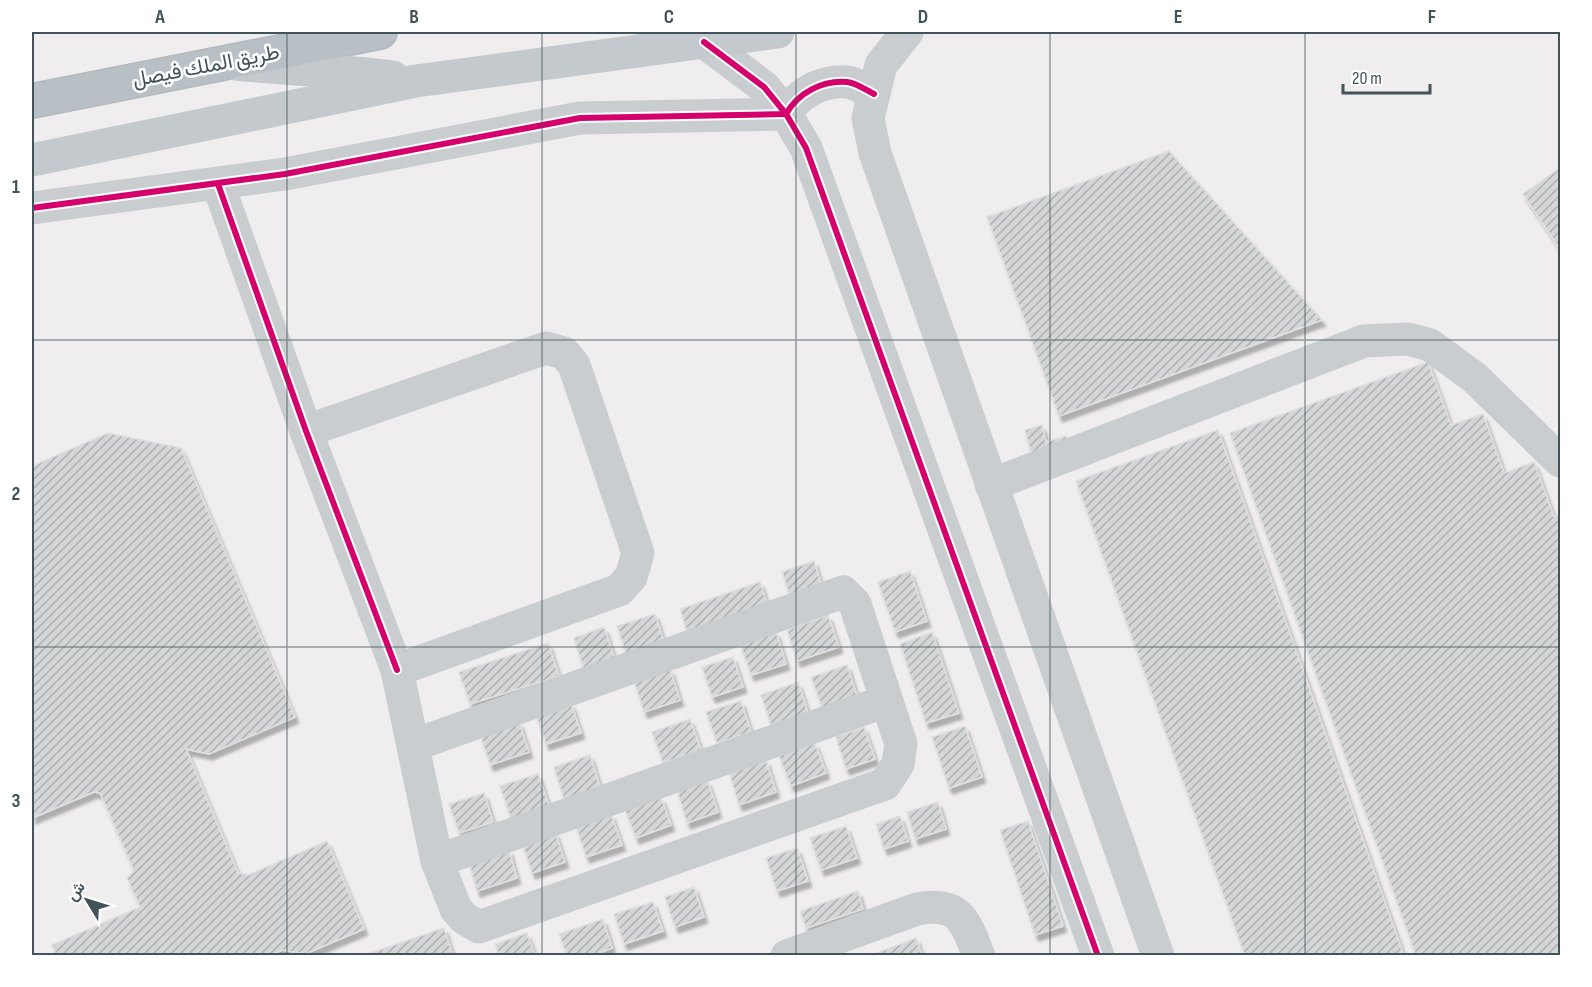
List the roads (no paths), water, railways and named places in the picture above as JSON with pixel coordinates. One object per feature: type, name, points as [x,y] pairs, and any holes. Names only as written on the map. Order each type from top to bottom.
[{"type":"highway","name":"طريق الملك فيصل","points":[[32,101],[380,32]]},
{"type":"main road","points":[[32,160],[416,81],[778,32]]},
{"type":"main road","points":[[225,63],[273,69],[345,70],[416,81]]},
{"type":"street","points":[[907,32],[881,65],[868,118],[874,153],[1158,956]]},
{"type":"street","points":[[704,42],[764,87],[786,114],[810,159],[1098,956]]},
{"type":"street","points":[[786,114],[795,100],[809,90],[831,83],[849,82],[874,94]]},
{"type":"street","points":[[32,208],[285,174],[580,118],[786,114]]},
{"type":"street","points":[[218,184],[306,431],[397,670],[437,861],[456,909],[464,918],[478,927],[885,784],[898,764],[901,744],[855,604],[843,592],[414,745]]},
{"type":"street","points":[[991,484],[1364,341],[1408,339],[1430,345],[1475,378],[1560,461]]},
{"type":"street","points":[[306,431],[546,348],[564,353],[574,365],[638,554],[632,577],[619,590],[397,670]]},
{"type":"street","points":[[437,861],[886,701]]},
{"type":"street","points":[[787,956],[917,909],[938,905],[954,910],[964,921],[979,956]]}]
